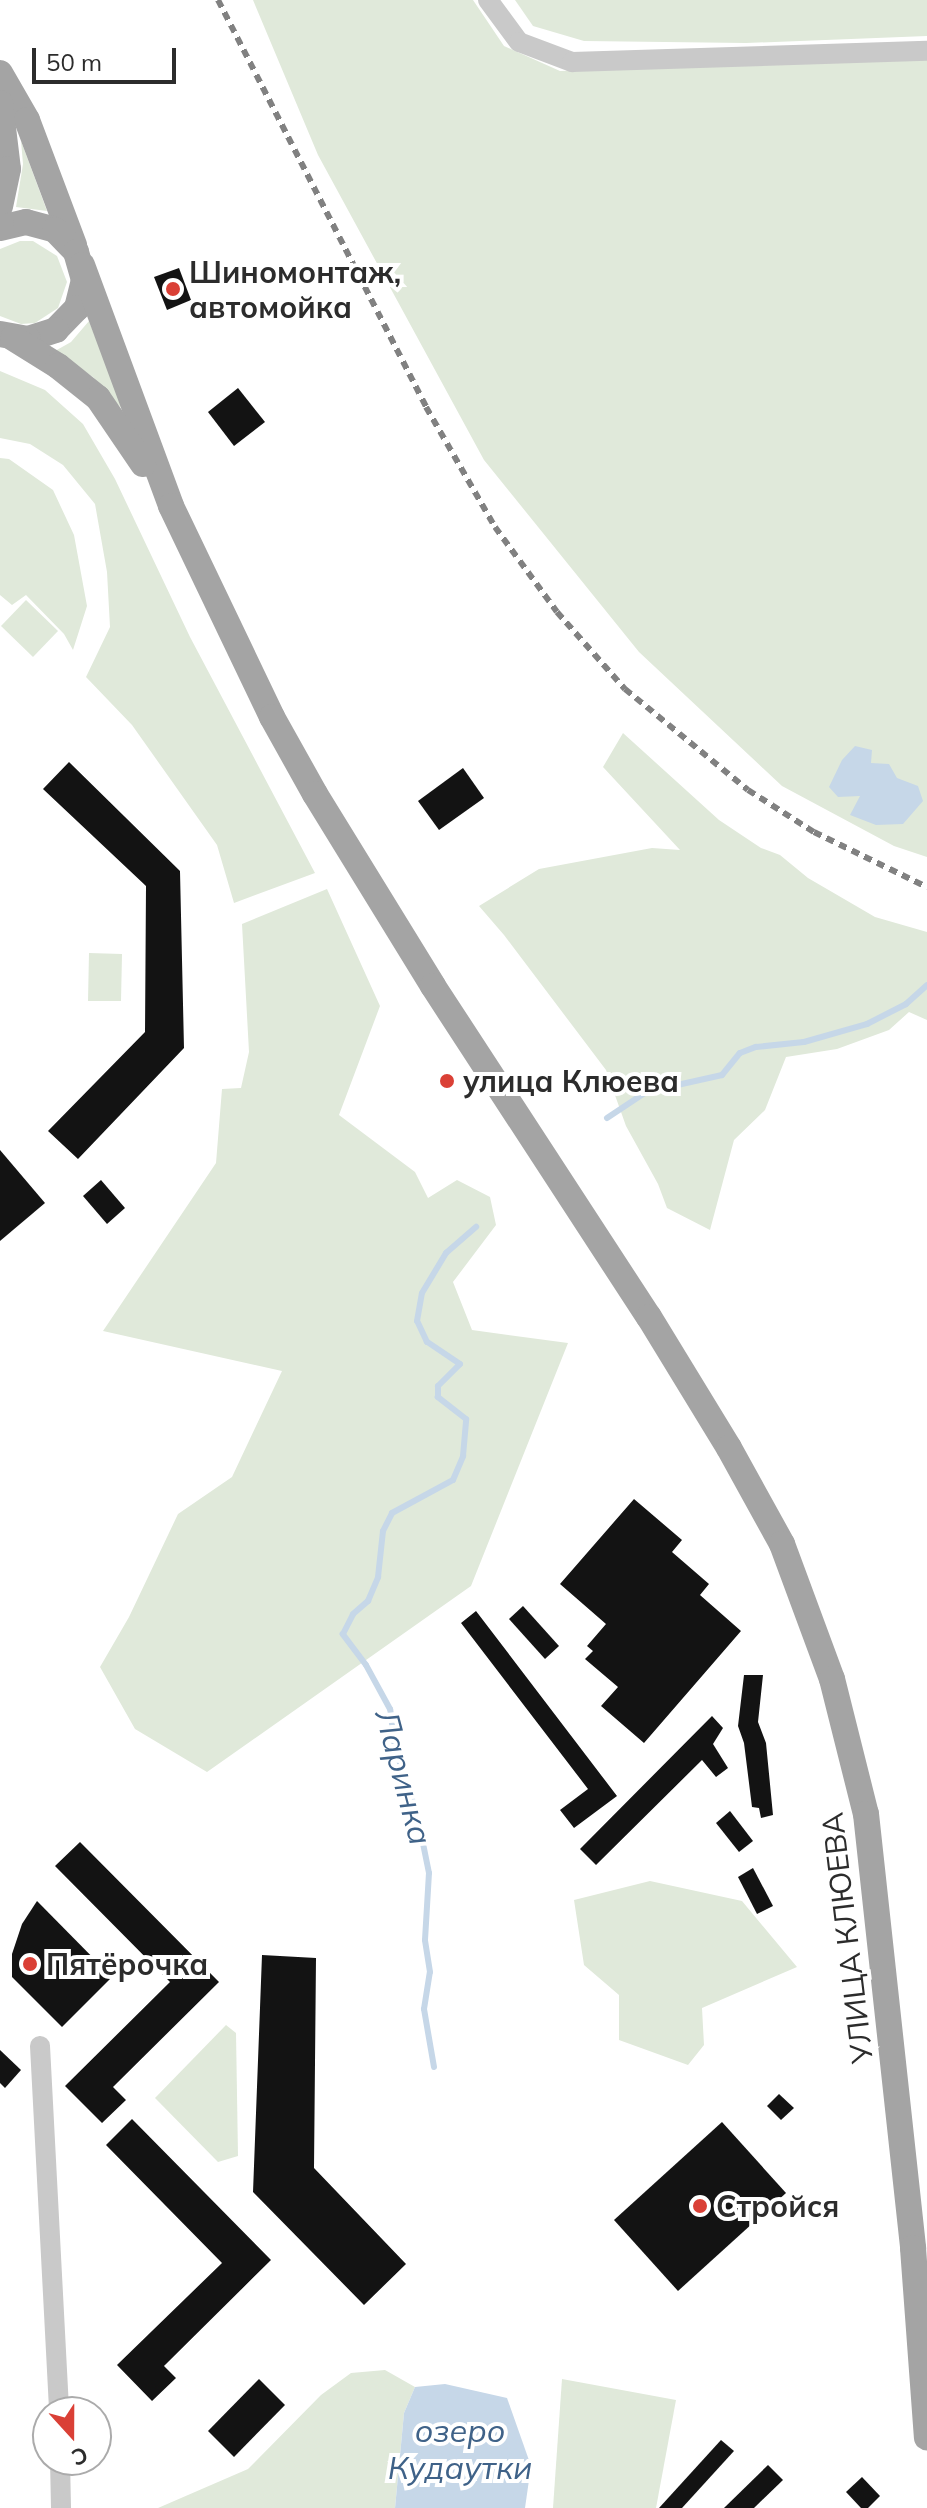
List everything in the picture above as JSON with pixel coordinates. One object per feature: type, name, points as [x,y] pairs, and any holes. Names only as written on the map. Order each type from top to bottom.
[{"type":"main road","name":"УЛИЦА КЛЮЕВА","points":[[0,73],[27,120],[171,506],[259,691],[315,794],[441,999],[649,1317],[729,1448],[782,1544],[832,1679],[866,1814],[913,2248],[927,2437]]},
{"type":"main road","points":[[0,103],[8,169],[0,206]]},
{"type":"main road","points":[[0,228],[26,222],[55,230],[79,258],[82,294],[68,321],[43,337],[6,336]]},
{"type":"main road","name":"УЛИЦА КЛЮЕВА","points":[[6,336],[58,366],[98,398],[171,506]]},
{"type":"street","points":[[488,0],[519,42],[572,62],[927,51]]},
{"type":"street","points":[[40,2046],[58,2396]]},
{"type":"street","points":[[60,2476],[61,2508]]},
{"type":"green space","points":[[253,0],[473,0],[504,46],[560,71],[927,59],[927,857],[894,846],[782,786],[639,652],[484,460],[318,155]]},
{"type":"green space","points":[[515,0],[927,0],[927,36],[746,43],[584,41],[533,26]]},
{"type":"green space","points":[[21,141],[47,211],[16,207],[23,164]]},
{"type":"green space","points":[[20,241],[33,241],[57,256],[67,282],[58,308],[35,323],[21,324],[0,316],[0,249]]},
{"type":"green space","points":[[89,321],[124,411],[93,377],[55,351],[71,342]]},
{"type":"green space","points":[[0,371],[45,390],[83,424],[115,479],[190,637],[315,873],[234,903],[217,845],[132,725],[86,677],[110,627],[107,572],[95,504],[63,465],[30,444],[0,438]]},
{"type":"green space","points":[[0,458],[9,459],[53,490],[74,535],[87,606],[73,650],[64,634],[26,595],[12,605],[0,595]]},
{"type":"green space","points":[[26,600],[58,631],[33,657],[1,626]]},
{"type":"green space","points":[[623,733],[719,820],[761,848],[780,855],[808,878],[875,917],[927,932],[927,1020],[909,1012],[889,1030],[837,1049],[786,1057],[765,1110],[734,1140],[710,1230],[667,1208],[658,1184],[626,1126],[606,1070],[479,906],[539,869],[652,848],[680,850],[603,767]]},
{"type":"green space","points":[[327,889],[380,1006],[339,1115],[415,1172],[428,1198],[457,1180],[490,1197],[496,1225],[453,1282],[472,1330],[568,1343],[471,1586],[207,1772],[135,1729],[100,1667],[129,1617],[178,1514],[232,1477],[282,1371],[103,1331],[216,1163],[222,1089],[241,1088],[249,1052],[242,924]]},
{"type":"green space","points":[[89,953],[122,954],[121,1001],[88,1001]]},
{"type":"green space","points":[[650,1881],[742,1901],[797,1967],[702,2008],[704,2045],[688,2065],[619,2040],[619,1995],[584,1965],[574,1900]]},
{"type":"green space","points":[[226,2025],[236,2033],[238,2156],[218,2162],[155,2098]]},
{"type":"green space","points":[[385,2370],[415,2387],[404,2413],[395,2508],[158,2508],[248,2469],[321,2395],[351,2373]]},
{"type":"green space","points":[[562,2379],[676,2400],[656,2508],[553,2508]]},
{"type":"water","points":[[855,746],[872,750],[871,763],[889,764],[897,778],[918,786],[923,801],[903,824],[876,825],[850,815],[860,796],[838,797],[829,787],[842,760]]},
{"type":"water","name":"озеро Кудаутки","points":[[445,2384],[507,2398],[531,2466],[525,2508],[395,2508],[404,2413],[415,2387]]},
{"type":"building","name":"Шиномонтаж, автомойка","points":[[179,268],[191,300],[167,310],[154,277]]},
{"type":"building","points":[[238,388],[265,422],[234,446],[208,412]]},
{"type":"building","points":[[69,762],[180,871],[184,1048],[78,1159],[48,1131],[145,1032],[146,886],[43,789]]},
{"type":"building","points":[[463,768],[484,798],[439,830],[418,801]]},
{"type":"building","points":[[0,1150],[45,1203],[0,1241]]},
{"type":"building","points":[[101,1180],[125,1208],[107,1224],[83,1196]]},
{"type":"building","points":[[634,1499],[682,1540],[672,1552],[709,1584],[700,1595],[741,1631],[644,1743],[601,1706],[618,1687],[585,1659],[593,1651],[587,1646],[606,1624],[560,1584]]},
{"type":"building","points":[[523,1606],[559,1646],[545,1659],[509,1619]]},
{"type":"building","points":[[476,1611],[617,1796],[574,1828],[560,1810],[588,1789],[461,1623]]},
{"type":"building","points":[[744,1675],[763,1675],[758,1722],[766,1743],[773,1815],[761,1818],[759,1808],[752,1807],[744,1743],[738,1726]]},
{"type":"building","points":[[712,1716],[723,1728],[713,1744],[728,1768],[716,1777],[702,1760],[596,1865],[580,1849]]},
{"type":"building","points":[[730,1811],[753,1841],[739,1852],[716,1823]]},
{"type":"building","points":[[80,1842],[219,1982],[113,2087],[126,2100],[102,2123],[65,2086],[170,1982],[55,1866]]},
{"type":"building","points":[[753,1868],[773,1906],[757,1914],[738,1877]]},
{"type":"building","points":[[37,1901],[112,1977],[62,2027],[12,1977],[12,1954],[22,1924]]},
{"type":"building","points":[[262,1955],[316,1958],[314,2168],[406,2264],[364,2305],[253,2192]]},
{"type":"building","points":[[0,2050],[21,2070],[5,2088],[0,2083]]},
{"type":"building","points":[[779,2094],[794,2108],[781,2120],[767,2106]]},
{"type":"building","points":[[132,2119],[271,2260],[164,2366],[176,2378],[152,2401],[117,2365],[222,2263],[106,2145]]},
{"type":"building","name":"Стройся","points":[[722,2122],[786,2193],[678,2291],[614,2220]]},
{"type":"building","points":[[259,2379],[285,2405],[234,2457],[208,2431]]},
{"type":"building","points":[[721,2440],[734,2451],[682,2508],[659,2508]]},
{"type":"building","points":[[768,2465],[783,2480],[754,2508],[724,2508]]},
{"type":"building","points":[[862,2477],[880,2496],[868,2508],[861,2508],[846,2492]]},
{"type":"waterway","name":"Ларинка","points":[[607,1118],[646,1092],[722,1075],[740,1053],[756,1047],[804,1042],[867,1024],[906,1004],[927,985]]},
{"type":"waterway","name":"Ларинка","points":[[434,2067],[424,2009],[430,1972],[425,1940],[429,1873],[417,1814],[395,1748],[390,1709],[366,1665],[343,1634],[353,1614],[368,1601],[378,1577],[383,1531],[392,1513],[453,1480],[463,1456],[466,1419],[438,1397],[438,1386],[460,1364],[427,1342],[417,1321],[422,1293],[446,1253],[476,1227]]},
{"type":"railway","points":[[218,0],[426,407],[495,527],[557,612],[625,689],[748,790],[814,832],[927,887]]},
{"type":"place","name":"Шиномонтаж, автомойка","points":[[173,289]]},
{"type":"place","name":"улица Клюева","points":[[447,1081]]},
{"type":"place","name":"Пятёрочка","points":[[30,1964]]},
{"type":"place","name":"Стройся","points":[[700,2206]]}]
